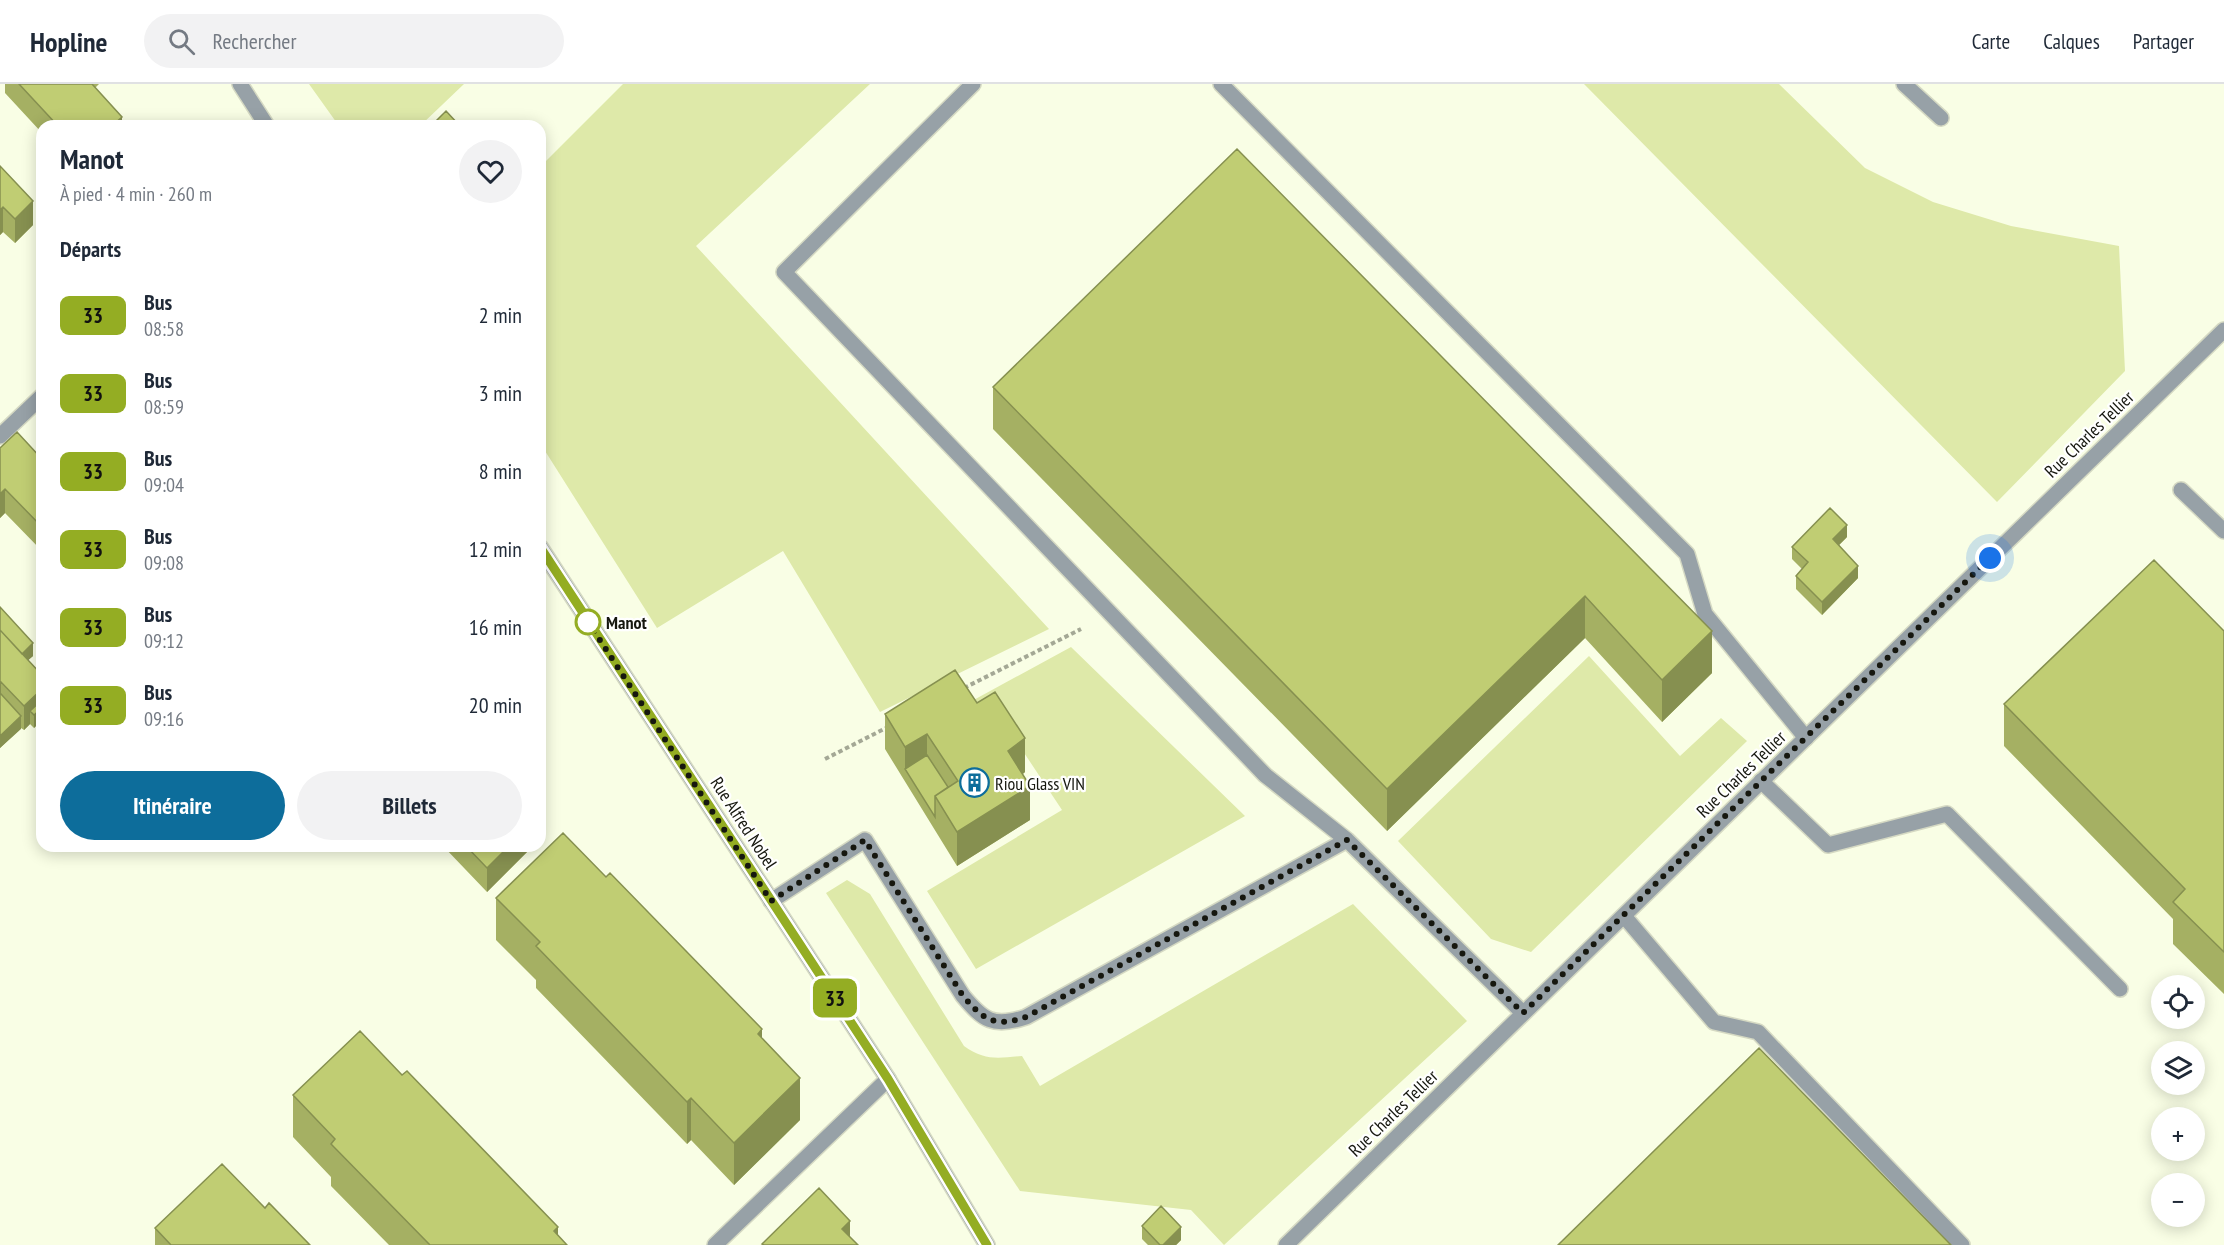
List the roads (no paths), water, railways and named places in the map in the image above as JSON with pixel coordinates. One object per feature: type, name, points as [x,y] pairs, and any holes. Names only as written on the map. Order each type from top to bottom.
[{"type":"street","points":[[240,84],[263,120]]},
{"type":"street","points":[[972,84],[784,273],[1265,775],[1347,840],[1523,1013]]},
{"type":"street","points":[[1221,84],[1687,554],[1705,614],[1806,738]]},
{"type":"street","points":[[1904,84],[1941,118]]},
{"type":"street","name":"Rue Charles Tellier","points":[[1286,1245],[2224,330]]},
{"type":"street","points":[[0,436],[36,402]]},
{"type":"street","points":[[2181,490],[2224,531]]},
{"type":"street","name":"Rue Alfred Nobel","points":[[546,556],[888,1079],[987,1245]]},
{"type":"street","points":[[1761,781],[1828,845],[1947,814],[2120,989]]},
{"type":"street","points":[[771,901],[865,840],[963,996],[980,1015],[998,1022],[1013,1021],[1026,1017],[1347,840]]},
{"type":"street","points":[[1624,916],[1714,1022],[1758,1032],[1962,1245]]},
{"type":"street","points":[[715,1245],[888,1079]]},
{"type":"place","name":"Manot","points":[[588,622]]},
{"type":"place","name":"Riou Glass VIN","points":[[974,783]]}]
